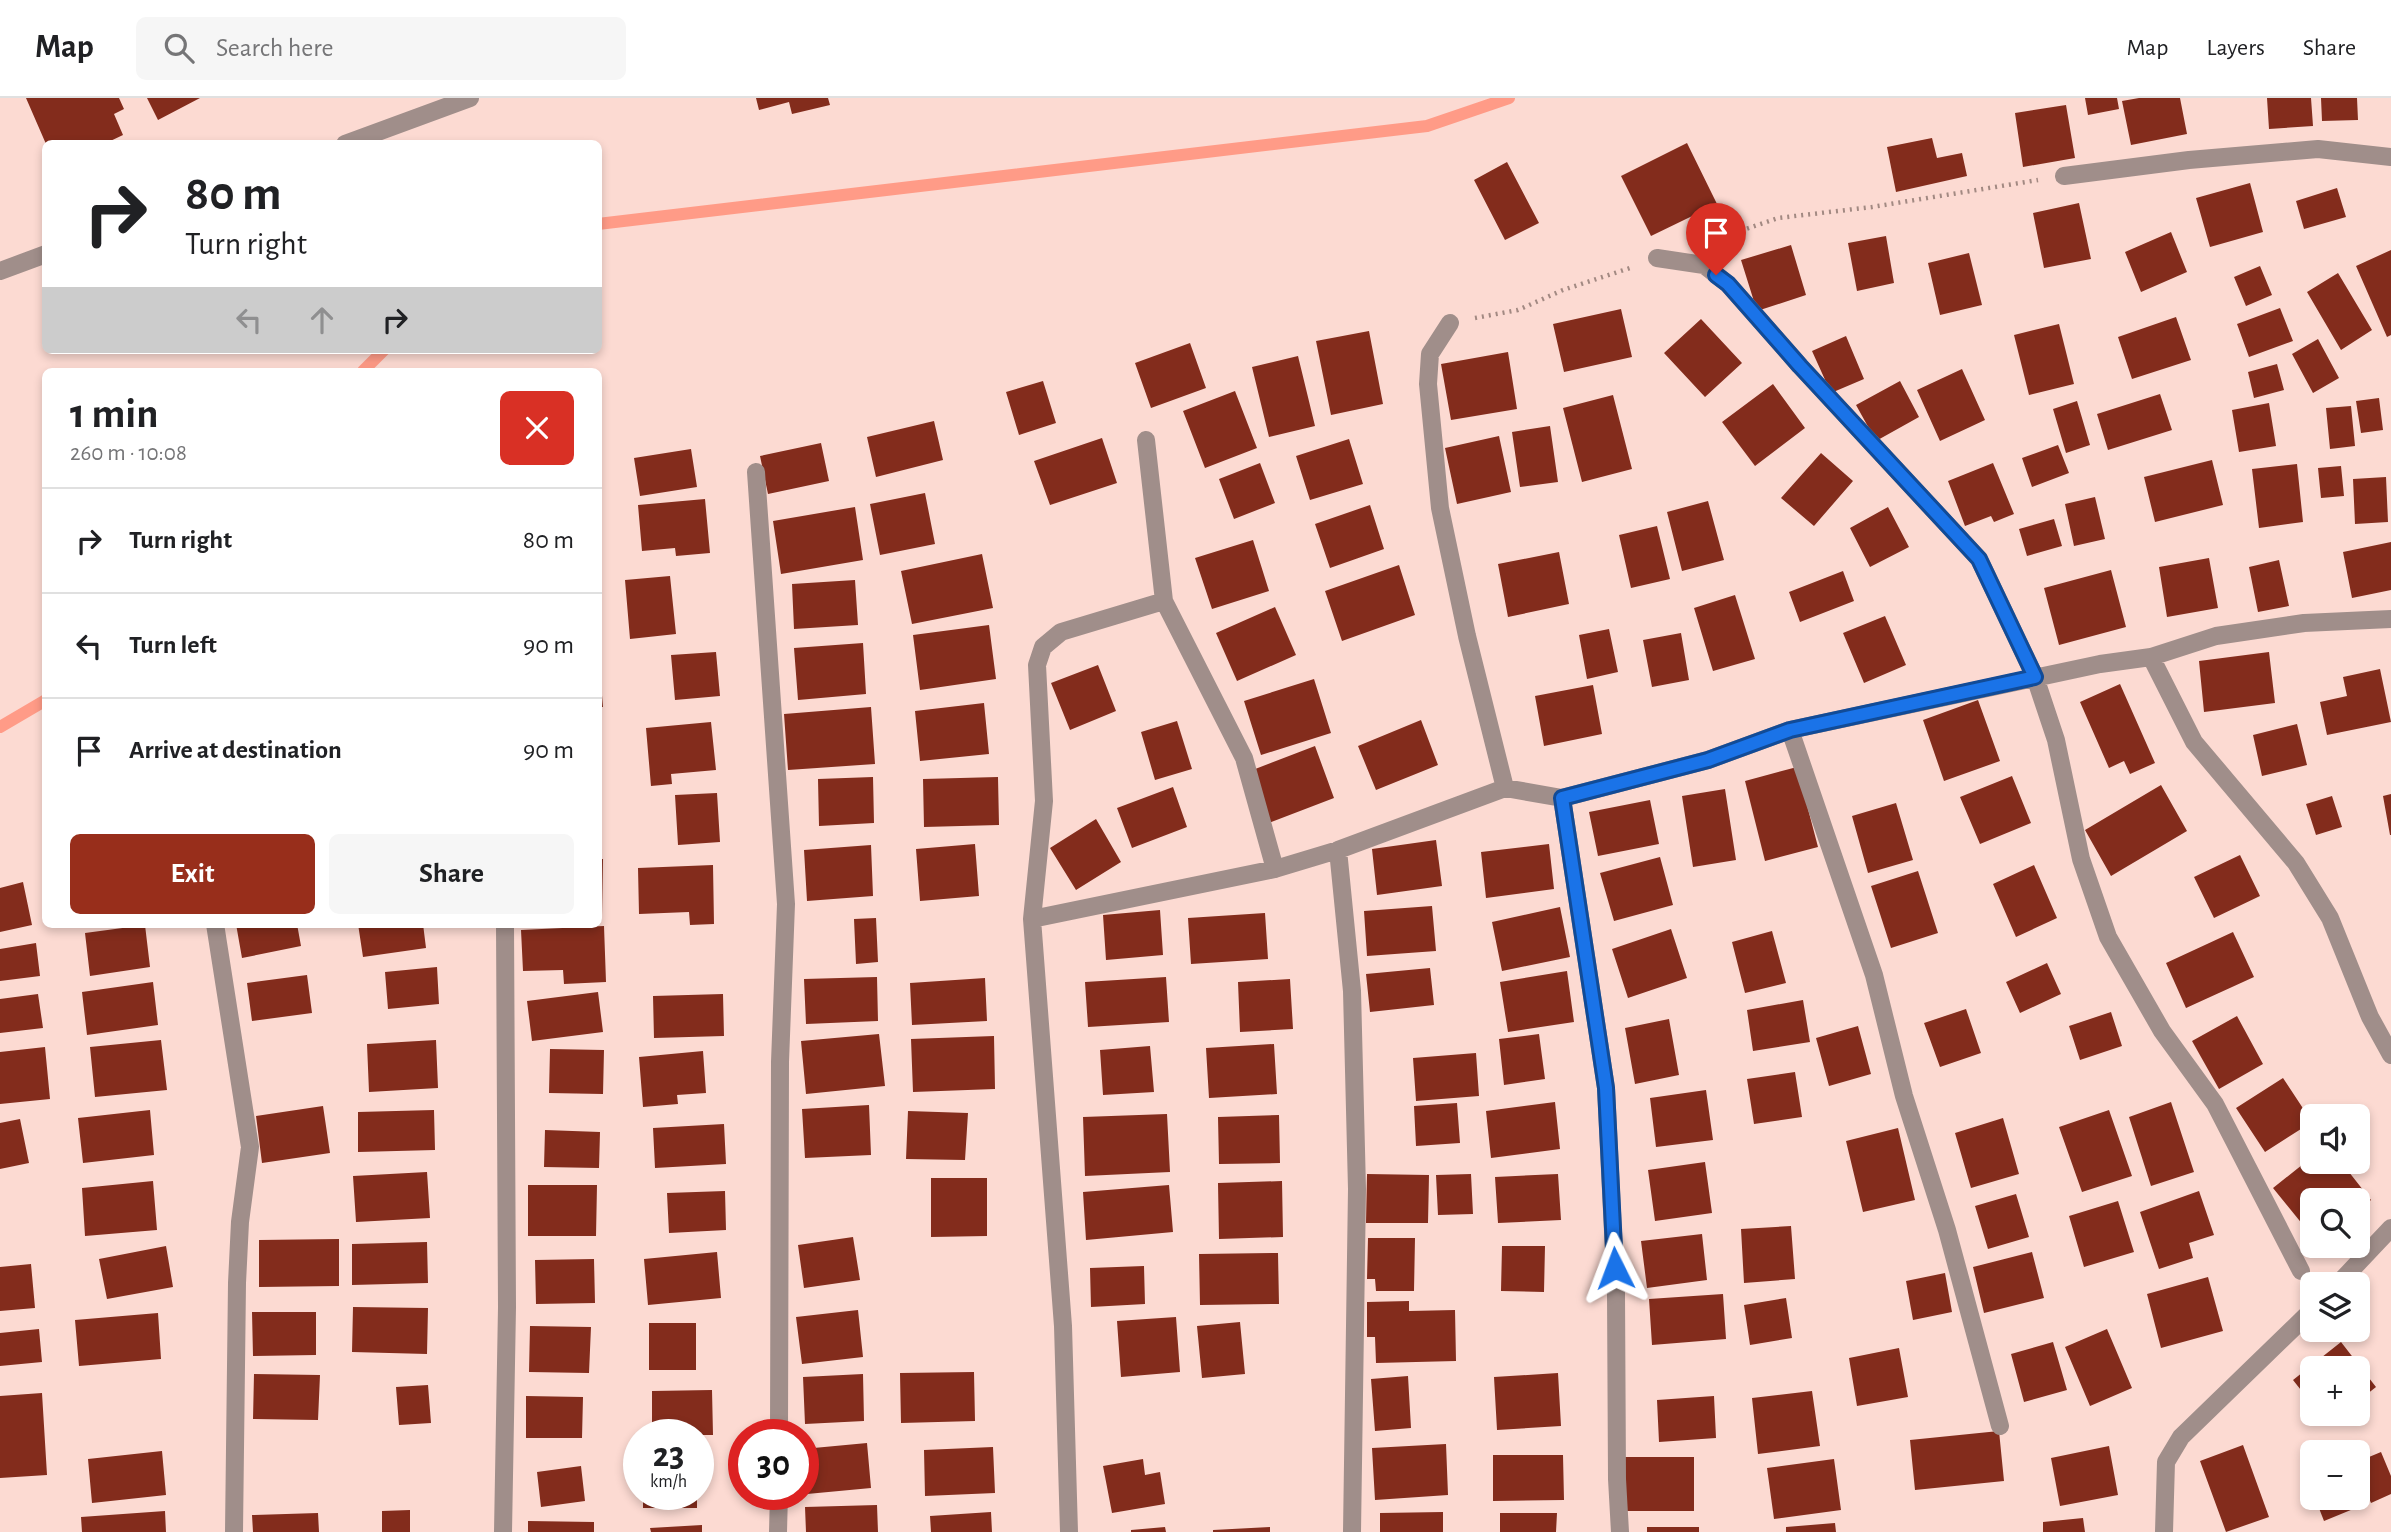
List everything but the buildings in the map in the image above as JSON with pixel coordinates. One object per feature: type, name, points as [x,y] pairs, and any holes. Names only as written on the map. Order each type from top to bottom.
[{"type":"street","points":[[356,140],[470,98]]},
{"type":"street","points":[[2064,176],[2189,160],[2318,149],[2391,158]]},
{"type":"street","points":[[0,271],[42,255]]},
{"type":"street","points":[[1657,258],[1704,265],[1728,284],[1800,366],[1979,559],[2035,677],[2056,740],[2081,859],[2108,937],[2162,1031],[2215,1104],[2301,1271]]},
{"type":"street","points":[[1450,323],[1430,354],[1428,384],[1440,508],[1467,636],[1505,788]]},
{"type":"street","points":[[1146,440],[1164,601],[1244,758],[1275,869]]},
{"type":"street","points":[[757,472],[786,904],[780,1062],[779,1419]]},
{"type":"street","points":[[1069,1532],[1063,1326],[1032,919],[1044,801],[1037,665],[1043,647],[1061,632],[1164,601]]},
{"type":"street","points":[[1032,919],[1275,869],[1338,850],[1505,788],[1562,798],[1708,760],[1790,730],[2035,677],[2151,657],[2217,636],[2304,623],[2391,619]]},
{"type":"street","points":[[2151,657],[2194,741],[2296,863],[2330,918],[2370,1017],[2391,1055]]},
{"type":"street","points":[[1790,730],[1874,975],[1904,1096],[1947,1230],[2000,1426]]},
{"type":"street","points":[[1562,798],[1606,1088],[1616,1293],[1617,1479],[1620,1532]]},
{"type":"street","points":[[1338,850],[1352,991],[1357,1189],[1352,1532]]},
{"type":"street","points":[[216,928],[250,1147],[240,1222],[237,1283],[234,1532]]},
{"type":"street","points":[[503,1532],[507,1307],[505,928]]},
{"type":"street","points":[[2349,1272],[2391,1228]]},
{"type":"street","points":[[2164,1532],[2166,1462],[2181,1437],[2300,1322]]},
{"type":"street","points":[[778,1532],[779,1510]]},
{"type":"path","points":[[1704,243],[1778,218],[1872,207],[2064,176]]},
{"type":"path","points":[[1450,323],[1518,310],[1563,290],[1657,258]]},
{"type":"waterway","points":[[602,224],[1427,126],[1509,98]]},
{"type":"waterway","points":[[366,368],[380,354]]},
{"type":"waterway","points":[[0,727],[42,702]]},
{"type":"route","points":[[1615,1268],[1606,1088],[1562,798],[1708,760],[1790,730],[2035,677],[1979,559],[1800,366],[1728,284],[1716,275]]}]
